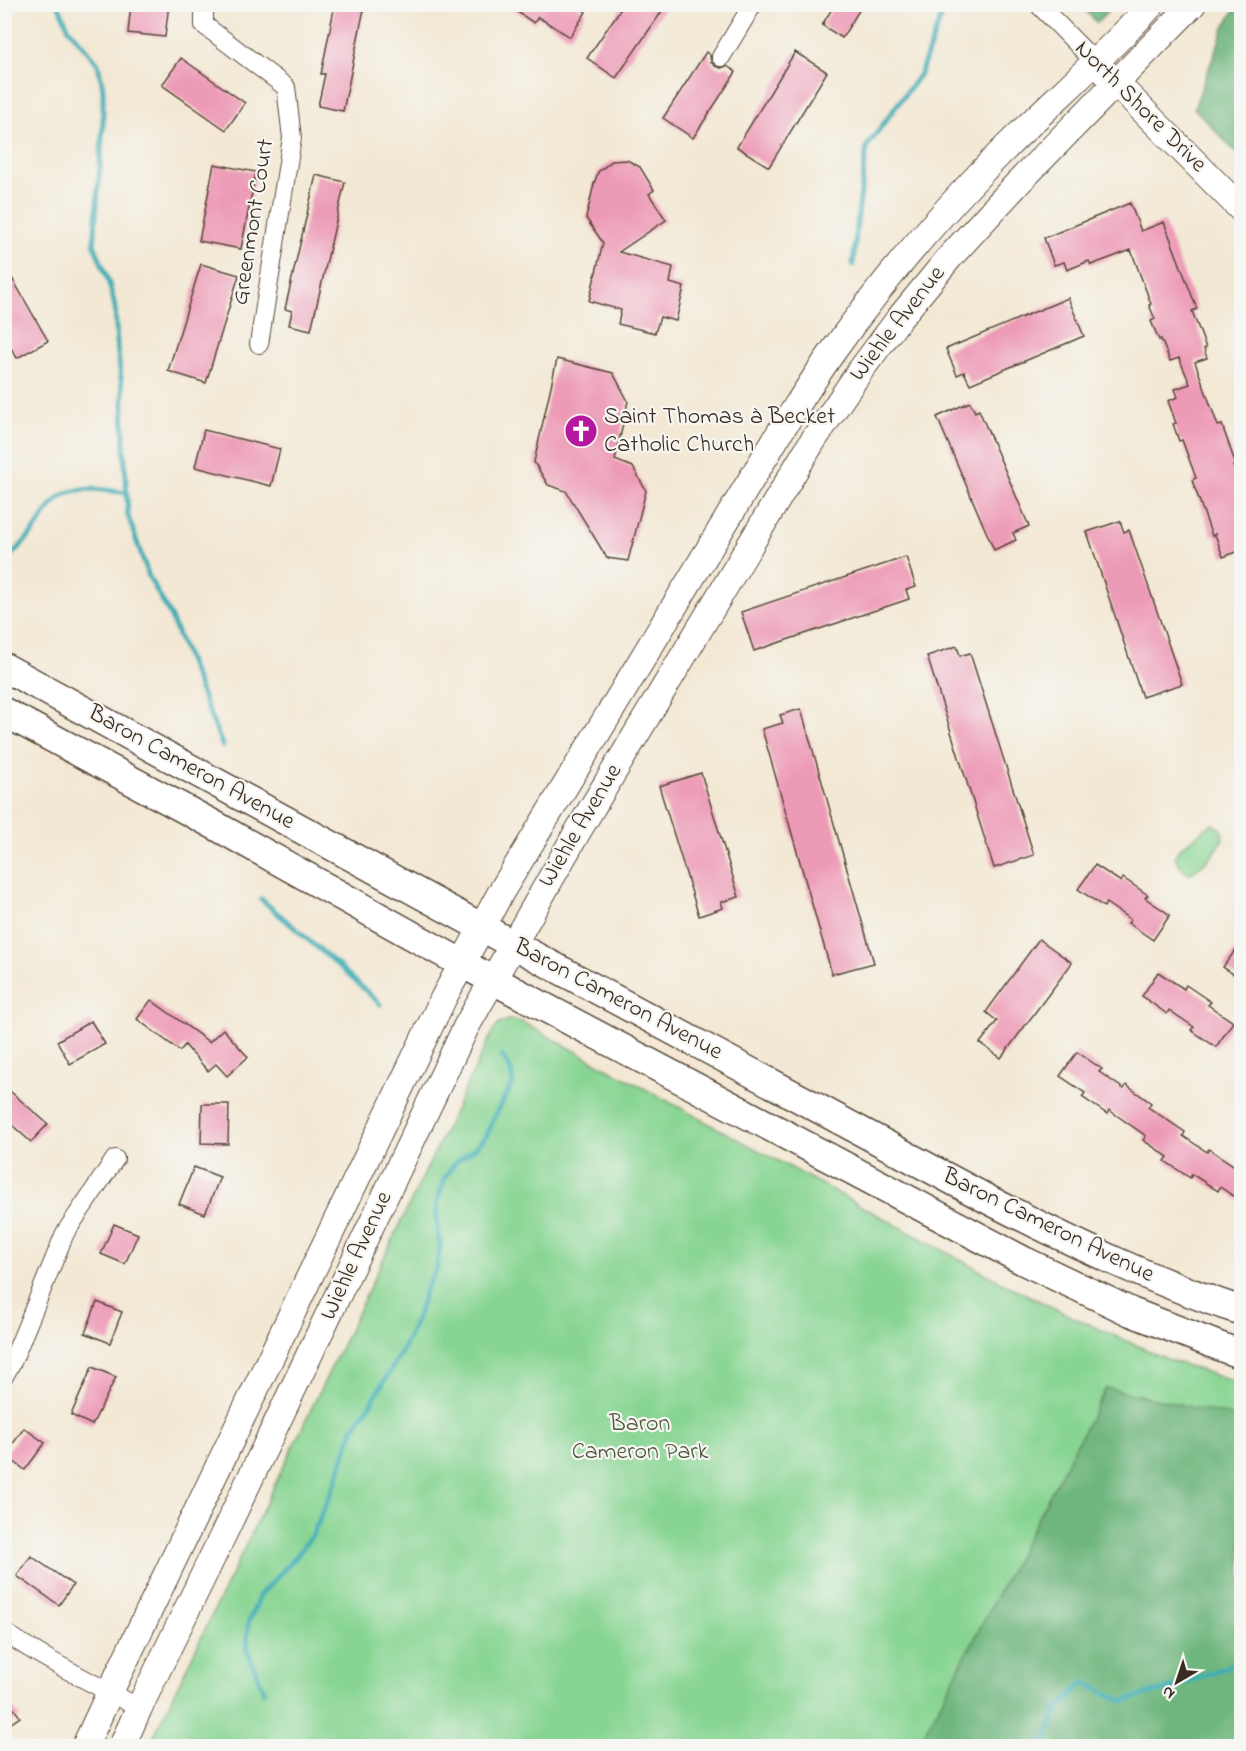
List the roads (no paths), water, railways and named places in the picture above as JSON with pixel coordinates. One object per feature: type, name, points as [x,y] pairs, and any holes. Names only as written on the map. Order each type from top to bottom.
[{"type":"main road","name":"Wiehle Avenue","points":[[85,1746],[443,999],[542,824],[783,427],[833,351],[899,265],[1014,138],[1095,62],[1152,4]]},
{"type":"main road","name":"Wiehle Avenue","points":[[122,1746],[461,1037],[578,831],[813,442],[860,371],[898,320],[965,240],[1193,4]]},
{"type":"main road","name":"North Shore Drive","points":[[1095,62],[1242,210]]},
{"type":"main road","name":"Baron Cameron Avenue","points":[[4,667],[512,944],[1058,1235],[1112,1261],[1242,1311]]},
{"type":"main road","name":"Baron Cameron Avenue","points":[[4,712],[218,827],[463,964],[1024,1261],[1131,1312],[1242,1355]]},
{"type":"street","name":"Greenmont Court","points":[[204,4],[204,25],[286,87],[292,138],[259,344]]},
{"type":"street","points":[[721,57],[753,4]]},
{"type":"street","name":"North Shore Drive","points":[[1038,4],[1095,62]]},
{"type":"street","points":[[4,1376],[13,1360],[65,1233],[115,1159]]},
{"type":"street","points":[[4,1632],[66,1670],[139,1708]]},
{"type":"waterway","points":[[58,4],[69,29],[98,64],[103,88],[103,125],[94,244],[115,306],[123,394],[128,516],[149,577],[170,615],[223,747]]},
{"type":"waterway","points":[[853,265],[867,146],[920,74],[946,4]]},
{"type":"waterway","points":[[4,560],[23,544],[53,504],[64,495],[83,489],[127,493]]},
{"type":"waterway","points":[[261,899],[380,1004]]},
{"type":"waterway","points":[[264,1692],[247,1649],[248,1624],[260,1595],[294,1559],[313,1534],[336,1481],[353,1429],[401,1353],[417,1318],[426,1289],[437,1267],[440,1245],[437,1204],[444,1179],[456,1162],[475,1148],[487,1135],[513,1083],[511,1070],[502,1056]]},
{"type":"waterway","points":[[1043,1746],[1058,1709],[1083,1682],[1122,1701],[1175,1687],[1242,1661]]},
{"type":"place","name":"Saint Thomas à Becket Catholic Church","points":[[581,431]]},
{"type":"park label","name":"Baron Cameron Park","points":[[640,1438]]}]
